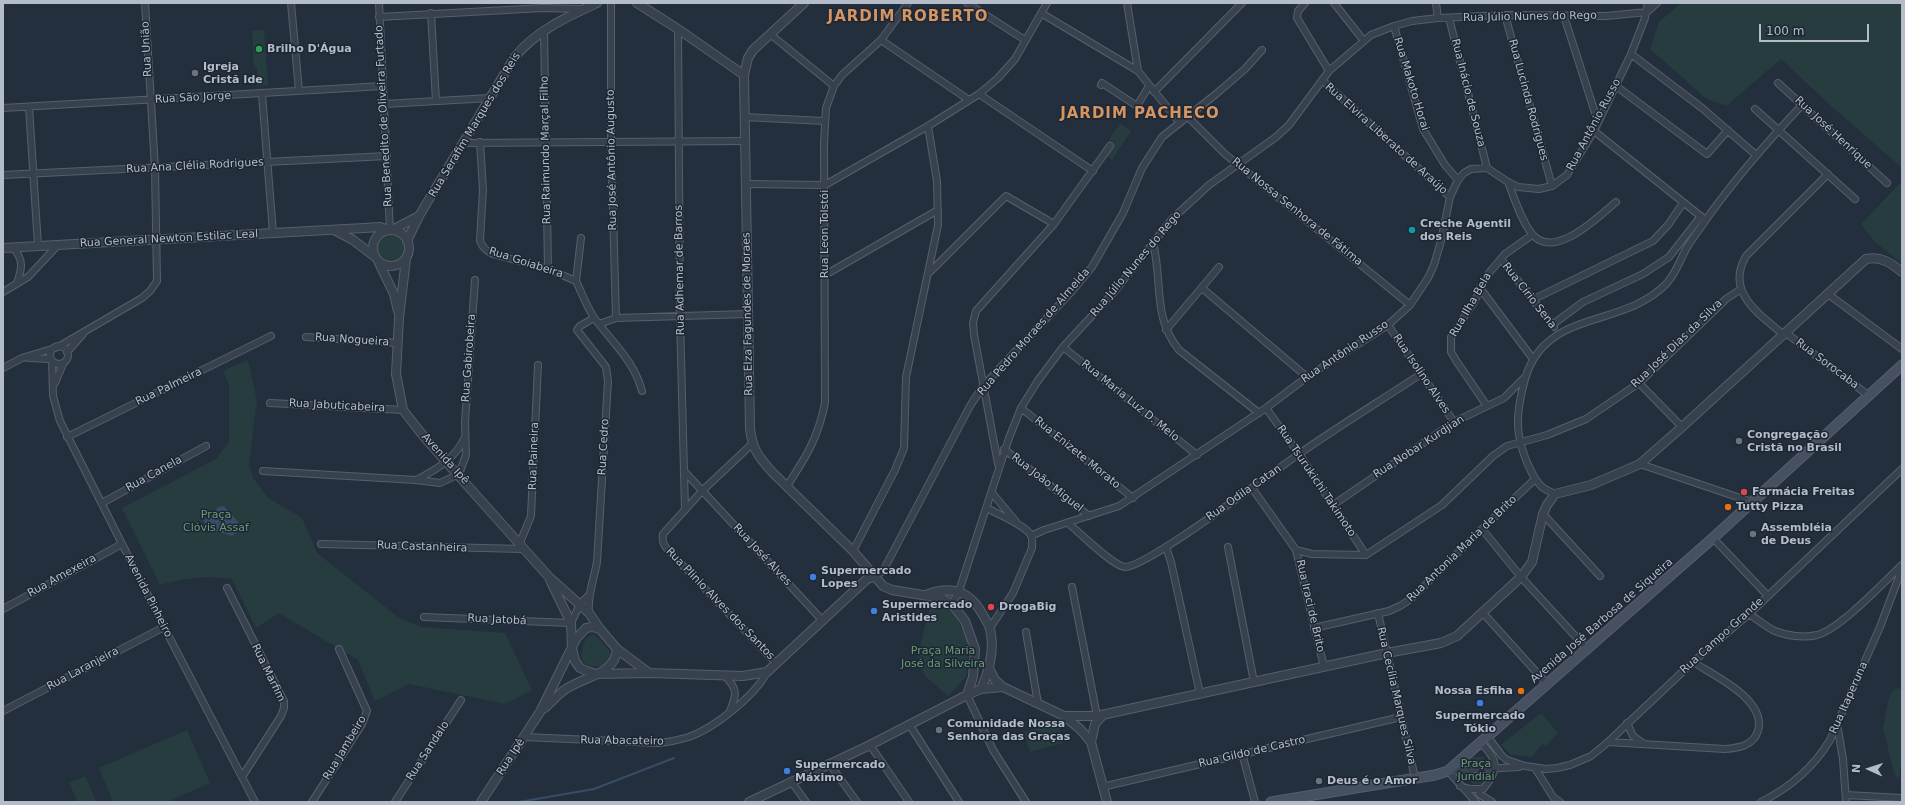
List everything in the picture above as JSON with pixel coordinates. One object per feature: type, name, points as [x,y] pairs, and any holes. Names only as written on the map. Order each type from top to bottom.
[{"type":"main road","name":"Avenida José Barbosa de Siqueira","points":[[1271,802],[1435,775],[1448,770],[1588,650],[1902,365]]},
{"type":"street","name":"Rua União","points":[[144,3],[155,168],[156,239]]},
{"type":"street","points":[[291,3],[298,92]]},
{"type":"street","name":"Rua Benedito de Oliveira Furtado","points":[[379,3],[391,230]]},
{"type":"street","name":"Rua Serafim Marques dos Reis","points":[[407,241],[419,216],[514,58],[528,42],[544,30],[598,3]]},
{"type":"street","name":"Rua José Antônio Augusto","points":[[611,3],[611,141],[616,318]]},
{"type":"street","points":[[637,3],[678,29],[744,75]]},
{"type":"street","name":"Rua Elza Fagundes de Moraes","points":[[804,3],[753,50],[748,58],[744,75],[750,428],[752,444],[761,459],[853,551],[883,586],[892,590],[941,598],[952,604]]},
{"type":"street","name":"Rua Leon Tolstói","points":[[787,486],[815,440],[821,425],[825,403],[824,121],[830,95],[834,86],[842,75],[881,40],[908,3]]},
{"type":"street","points":[[967,3],[1026,37]]},
{"type":"street","points":[[745,184],[825,185],[928,126],[979,94],[1010,66],[1047,3]]},
{"type":"street","points":[[1127,3],[1138,71]]},
{"type":"street","points":[[1154,92],[1242,3]]},
{"type":"street","points":[[1305,3],[1298,11],[1297,18],[1329,71]]},
{"type":"street","points":[[1334,3],[1364,41]]},
{"type":"street","points":[[1436,3],[1438,18]]},
{"type":"street","points":[[1647,12],[1648,3]]},
{"type":"street","name":"Rua Antônio Russo","points":[[1031,536],[1044,530],[1119,506],[1133,498],[1259,413],[1307,377],[1388,325],[1410,305],[1422,288],[1434,265],[1450,197],[1458,180],[1464,173],[1471,169],[1488,168],[1508,182],[1526,189],[1539,189],[1552,186],[1567,175],[1573,169],[1594,131],[1631,54],[1647,12],[1658,3]]},
{"type":"street","points":[[380,17],[431,13],[549,8],[584,10]]},
{"type":"street","name":"Rua Júlio Nunes do Rego","points":[[952,604],[959,591],[987,508],[1004,449],[1021,408],[1037,382],[1063,347],[1114,292],[1162,230],[1196,195],[1276,137],[1289,125],[1329,71],[1371,35],[1412,21],[1438,18],[1505,15],[1606,16],[1647,12]]},
{"type":"street","points":[[431,13],[436,101]]},
{"type":"street","points":[[1041,13],[1138,71],[1179,122]]},
{"type":"street","name":"Rua Lucinda Rodrigues","points":[[1505,15],[1552,186]]},
{"type":"street","points":[[1564,16],[1598,122]]},
{"type":"street","name":"Rua Inácio de Souza","points":[[1449,18],[1488,168]]},
{"type":"street","name":"Rua Makoto Horai","points":[[1394,26],[1423,129],[1438,155],[1458,180]]},
{"type":"street","name":"Rua Adhemar de Barros","points":[[678,29],[680,317],[685,510]]},
{"type":"street","name":"Rua Raimundo Marçal Filho","points":[[544,30],[548,269]]},
{"type":"street","points":[[770,34],[834,86]]},
{"type":"street","points":[[881,40],[969,100]]},
{"type":"street","name":"Rua Pedro Moraes de Almeida","points":[[874,576],[883,571],[953,435],[983,386],[1072,291],[1092,267],[1123,213],[1150,153],[1162,137],[1245,69],[1262,50]]},
{"type":"street","points":[[1631,54],[1728,130],[1756,154]]},
{"type":"street","name":"Rua Elvira Liberato de Araújo","points":[[1322,80],[1450,197]]},
{"type":"street","points":[[1102,85],[1102,83],[1137,106],[1149,86]]},
{"type":"street","name":"Rua José Henrique","points":[[1778,83],[1887,184]]},
{"type":"street","name":"Rua São Jorge","points":[[3,108],[383,86]]},
{"type":"street","points":[[1616,86],[1707,154],[1728,130]]},
{"type":"street","points":[[262,94],[266,162],[273,233]]},
{"type":"street","points":[[979,94],[1092,171]]},
{"type":"street","points":[[384,104],[491,98]]},
{"type":"street","points":[[1552,325],[1583,302],[1643,274],[1669,257],[1756,154],[1802,105]]},
{"type":"street","points":[[28,107],[38,246]]},
{"type":"street","points":[[1755,109],[1855,199]]},
{"type":"street","name":"Rua Nossa Senhora de Fátima","points":[[1188,116],[1220,149],[1410,305]]},
{"type":"street","points":[[744,117],[824,121]]},
{"type":"street","points":[[853,551],[895,470],[904,448],[906,378],[938,225],[937,181],[928,126]]},
{"type":"street","points":[[1594,131],[1703,218]]},
{"type":"street","points":[[463,143],[678,140],[745,141]]},
{"type":"street","name":"Rua Goiabeira","points":[[480,142],[483,190],[481,233],[482,247],[486,252],[548,269],[576,281],[594,318],[628,359],[637,375],[642,391]]},
{"type":"street","points":[[999,467],[974,335],[976,311],[1054,224],[1110,146]]},
{"type":"street","name":"Rua Ana Clélia Rodrigues","points":[[3,175],[387,156]]},
{"type":"street","points":[[1741,289],[1739,273],[1740,266],[1746,256],[1828,174]]},
{"type":"street","points":[[1508,182],[1532,235],[1548,243],[1564,240],[1584,228],[1616,202]]},
{"type":"street","points":[[929,272],[1006,196],[1054,224]]},
{"type":"street","points":[[1532,300],[1653,242],[1668,225],[1683,203]]},
{"type":"street","points":[[825,274],[938,210]]},
{"type":"street","points":[[376,259],[373,245],[379,234],[391,230],[419,216]]},
{"type":"street","points":[[1555,494],[1542,486],[1536,479],[1520,442],[1517,424],[1525,377],[1533,359],[1542,347],[1558,333],[1639,303],[1667,283],[1678,266],[1687,246],[1703,218]]},
{"type":"street","name":"Rua General Newton Estilac Leal","points":[[3,248],[380,227],[391,230]]},
{"type":"street","points":[[335,230],[353,240],[376,259],[390,267],[396,266],[406,259],[409,247],[407,241],[401,233],[391,230]]},
{"type":"street","name":"Rua Ilha Bela","points":[[1487,406],[1456,362],[1451,352],[1450,344],[1453,332],[1474,302],[1489,273],[1500,259],[1532,235]]},
{"type":"street","points":[[576,281],[581,238]]},
{"type":"street","points":[[3,368],[22,358],[56,347],[142,298],[155,286],[157,281],[156,239]]},
{"type":"street","points":[[1153,243],[1159,271],[1159,303],[1166,330],[1179,350],[1259,413]]},
{"type":"street","points":[[3,292],[28,277],[57,246]]},
{"type":"street","points":[[13,248],[18,253],[22,263],[17,283]]},
{"type":"street","points":[[1669,257],[1678,266]]},
{"type":"street","name":"Avenida Ipê","points":[[376,259],[394,294],[399,318]]},
{"type":"street","name":"Avenida Ipê","points":[[406,259],[399,318],[396,374],[403,410],[521,547],[549,577],[589,613],[600,629]]},
{"type":"street","name":"Rua Círio Sena","points":[[1500,259],[1558,333]]},
{"type":"street","points":[[1064,716],[1100,716],[1387,653],[1449,641],[1472,624],[1521,577],[1532,562],[1543,514],[1547,505],[1555,494],[1591,485],[1640,464],[1866,259],[1882,259],[1902,272]]},
{"type":"street","points":[[1166,330],[1219,267]]},
{"type":"street","name":"Rua Gabirobeira","points":[[459,474],[466,455],[465,437],[475,280]]},
{"type":"street","points":[[1202,288],[1307,377]]},
{"type":"street","points":[[1480,288],[1533,359]]},
{"type":"street","name":"Rua Sorocaba","points":[[1741,289],[1746,299],[1753,307],[1785,334],[1868,395]]},
{"type":"street","name":"Rua José Dias da Silva","points":[[1366,555],[1442,505],[1499,451],[1520,442],[1547,435],[1586,419],[1639,383],[1726,299],[1741,289]]},
{"type":"street","points":[[1828,294],[1902,349]]},
{"type":"street","points":[[599,324],[616,318],[748,314]]},
{"type":"street","name":"Rua Cedro","points":[[589,613],[590,594],[594,584],[597,562],[608,381],[606,367],[578,330],[580,326],[594,318]]},
{"type":"street","name":"Rua Isolino Alves","points":[[1388,325],[1454,422]]},
{"type":"street","points":[[22,358],[52,360],[57,364],[63,364],[67,360],[67,352],[88,328]]},
{"type":"street","name":"Rua Palmeira","points":[[67,437],[271,336]]},
{"type":"street","name":"Rua Nogueira","points":[[306,337],[398,343]]},
{"type":"street","points":[[56,347],[63,348],[67,352]]},
{"type":"street","points":[[52,360],[51,353],[56,347]]},
{"type":"street","name":"Rua Maria Luz D. Melo","points":[[1063,347],[1197,455]]},
{"type":"street","name":"Avenida Pinheiro","points":[[52,360],[55,406],[67,437],[255,802]]},
{"type":"street","name":"Avenida Pinheiro","points":[[54,387],[63,364]]},
{"type":"street","name":"Rua Paineira","points":[[521,547],[532,516],[538,365]]},
{"type":"street","name":"Rua Odila Catan","points":[[1068,523],[1114,562],[1124,567],[1132,566],[1166,547],[1299,454],[1421,374]]},
{"type":"street","name":"Rua Nobar Kurdjian","points":[[1333,505],[1454,422],[1504,398],[1525,377]]},
{"type":"street","points":[[1639,383],[1682,427]]},
{"type":"street","name":"Rua Jabuticabeira","points":[[270,403],[403,410]]},
{"type":"street","name":"Rua Enizete Morato","points":[[1021,408],[1133,498]]},
{"type":"street","name":"Rua Tsurukichi Takimoto","points":[[1266,408],[1299,454],[1366,555]]},
{"type":"street","name":"Rua Gabirobeira","points":[[416,480],[433,472],[446,461],[459,449],[465,437]]},
{"type":"street","name":"Rua Plinio Alves dos Santos","points":[[752,444],[702,490],[663,534],[663,544],[778,664]]},
{"type":"street","name":"Rua Canela","points":[[102,503],[206,446]]},
{"type":"street","name":"Rua João Miguel","points":[[1004,449],[1089,516]]},
{"type":"street","points":[[1640,464],[1752,502]]},
{"type":"street","name":"Rua Campo Grande","points":[[1483,739],[1507,760],[1535,768],[1546,769],[1570,766],[1591,756],[1608,742],[1693,662],[1749,614],[1767,595],[1902,469]]},
{"type":"street","points":[[263,471],[416,480],[440,483],[459,474]]},
{"type":"street","name":"Rua José Alves","points":[[684,471],[822,620]]},
{"type":"street","name":"Rua Antonia Maria de Brito","points":[[1314,628],[1378,613],[1400,606],[1411,599],[1482,529],[1536,479]]},
{"type":"street","name":"Rua Iraci de Brito","points":[[1252,488],[1296,550],[1324,667]]},
{"type":"street","points":[[992,493],[1019,526]]},
{"type":"street","points":[[987,508],[1019,526],[1031,536],[1032,548],[1021,575],[1003,610],[990,628]]},
{"type":"street","points":[[1543,514],[1600,576]]},
{"type":"street","points":[[1482,529],[1521,577],[1588,650]]},
{"type":"street","points":[[1713,538],[1767,595]]},
{"type":"street","name":"Rua Amexeira","points":[[3,609],[122,544]]},
{"type":"street","name":"Rua Castanheira","points":[[321,544],[521,547]]},
{"type":"street","points":[[1166,547],[1171,562],[1200,694]]},
{"type":"street","points":[[1228,547],[1254,682]]},
{"type":"street","points":[[1296,550],[1312,554],[1366,555]]},
{"type":"street","points":[[1749,614],[1774,630],[1800,636],[1818,635],[1834,626],[1856,608],[1902,565]]},
{"type":"street","name":"Rua Itaperuna","points":[[1762,802],[1785,788],[1812,765],[1822,754],[1830,740],[1880,627],[1902,569]]},
{"type":"street","points":[[649,673],[617,649],[600,629],[592,627],[586,628],[576,639],[572,648],[575,661],[580,668],[596,674],[649,673],[755,676],[767,672],[778,664],[822,620],[867,579],[874,576]]},
{"type":"street","name":"Avenida Ipê","points":[[549,577],[571,623],[572,648]]},
{"type":"street","points":[[1072,587],[1100,716],[1095,724],[1091,742]]},
{"type":"street","name":"Rua Marfim","points":[[226,588],[284,701],[282,716],[242,777]]},
{"type":"street","name":"Rua Elza Fagundes de Moraes","points":[[926,595],[938,590],[959,591]]},
{"type":"street","points":[[959,591],[973,599],[990,628],[992,648],[990,670],[981,689]]},
{"type":"street","name":"Rua Cedro","points":[[571,623],[580,604],[590,594]]},
{"type":"street","points":[[952,604],[965,621],[975,649],[974,670],[967,695],[993,750],[1026,802]]},
{"type":"street","name":"Rua Cecília Marques Silva","points":[[1378,613],[1415,778]]},
{"type":"street","points":[[1483,613],[1548,685]]},
{"type":"street","name":"Rua Jatobá","points":[[424,617],[571,623]]},
{"type":"street","name":"Rua Laranjeira","points":[[3,711],[164,627]]},
{"type":"street","points":[[1026,632],[1038,704]]},
{"type":"street","name":"Rua Ipê","points":[[481,802],[540,712],[572,648]]},
{"type":"street","points":[[596,674],[608,668],[614,662],[617,649]]},
{"type":"street","name":"Rua Jambeiro","points":[[312,802],[362,724],[367,711],[339,650]]},
{"type":"street","points":[[1608,742],[1736,748],[1749,744],[1756,735],[1759,718],[1753,706],[1743,694],[1693,662]]},
{"type":"street","points":[[990,670],[995,680],[1003,687],[1064,716],[1080,729],[1091,742],[1107,802]]},
{"type":"street","name":"Rua Abacateiro","points":[[524,737],[659,743],[690,736],[730,712],[757,688],[767,672]]},
{"type":"street","name":"Rua Ipê","points":[[540,712],[564,690],[596,674]]},
{"type":"street","points":[[724,675],[732,683],[736,697],[730,712]]},
{"type":"street","points":[[749,802],[791,781],[870,746],[909,724],[967,695],[981,689],[1003,687]]},
{"type":"street","name":"Rua Sandalo","points":[[395,802],[461,700]]},
{"type":"street","name":"Rua Gildo de Castro","points":[[1102,786],[1401,717]]},
{"type":"street","points":[[1627,723],[1633,736],[1644,744]]},
{"type":"street","points":[[1837,723],[1846,799],[1902,798]]},
{"type":"street","points":[[909,724],[958,802]]},
{"type":"street","points":[[1448,770],[1474,801],[1489,782],[1496,768],[1492,756],[1483,739]]},
{"type":"street","points":[[870,746],[909,802]]},
{"type":"street","points":[[1242,753],[1255,802]]},
{"type":"street","points":[[830,763],[857,802]]},
{"type":"street","name":"Rua Campo Grande","points":[[1448,770],[1525,766]]},
{"type":"street","points":[[1535,768],[1553,797],[1560,802]]},
{"type":"street","points":[[791,781],[806,802]]},
{"type":"street","points":[[1460,786],[1481,791],[1492,802]]},
{"type":"green space","points":[[1681,3],[1902,3],[1902,168],[1830,105],[1781,59],[1726,106],[1707,99],[1650,49],[1659,22]]},
{"type":"green space","name":"Brilho D'Água","points":[[264,30],[268,85],[258,86],[257,67],[254,67],[252,31]]},
{"type":"green space","points":[[1120,123],[1131,131],[1112,160],[1101,152]]},
{"type":"green space","points":[[1902,181],[1902,264],[1874,241],[1861,224]]},
{"type":"green space","points":[[390,235],[401,239],[405,250],[401,261],[390,265],[379,261],[375,250],[379,239]]},
{"type":"green space","name":"Praça Clóvis Assaf","points":[[248,360],[257,401],[249,464],[253,478],[268,498],[302,518],[317,553],[398,617],[421,627],[505,633],[532,690],[505,704],[409,684],[375,701],[358,660],[279,613],[256,628],[232,579],[214,577],[196,578],[160,585],[122,508],[216,459],[229,442],[229,385],[223,371]]},
{"type":"green space","name":"Praça Maria José da Silveira","points":[[930,605],[944,605],[955,614],[969,644],[966,677],[948,696],[926,677],[917,661]]},
{"type":"green space","points":[[594,634],[612,653],[610,660],[605,665],[592,666],[584,662],[582,658],[582,650],[586,638]]},
{"type":"green space","points":[[1899,688],[1902,690],[1902,758],[1899,777],[1895,777],[1883,728],[1889,698],[1893,690]]},
{"type":"green space","points":[[1541,713],[1558,733],[1546,746],[1542,744],[1532,757],[1511,755],[1501,745]]},
{"type":"green space","points":[[1058,723],[1063,743],[1030,752],[1024,732]]},
{"type":"green space","points":[[187,730],[210,783],[167,802],[113,802],[99,768]]},
{"type":"green space","name":"Praça Jundiaí","points":[[1473,757],[1483,757],[1486,762],[1489,772],[1487,780],[1484,783],[1473,784],[1463,774],[1465,763]]},
{"type":"green space","points":[[85,776],[96,801],[94,802],[78,802],[69,783]]},
{"type":"water","points":[[224,506],[238,522],[237,532],[232,536],[210,529],[203,521],[219,507]]},
{"type":"waterway","points":[[519,802],[594,789],[674,758]]},
{"type":"place","name":"Brilho D'Água","points":[[259,49]]},
{"type":"place","name":"Igreja Cristã Ide","points":[[195,73]]},
{"type":"place","name":"Creche Agentil dos Reis","points":[[1412,230]]},
{"type":"place","name":"Congregação Cristã no Brasil","points":[[1739,441]]},
{"type":"place","name":"Farmácia Freitas","points":[[1744,492]]},
{"type":"place","name":"Tutty Pizza","points":[[1728,507]]},
{"type":"place","name":"Assembléia de Deus","points":[[1753,534]]},
{"type":"place","name":"Supermercado Lopes","points":[[813,577]]},
{"type":"place","name":"DrogaBig","points":[[991,607]]},
{"type":"place","name":"Supermercado Aristides","points":[[874,611]]},
{"type":"place","name":"Nossa Esfiha","points":[[1521,691]]},
{"type":"place","name":"Supermercado Tókio","points":[[1480,703]]},
{"type":"place","name":"Comunidade Nossa Senhora das Graças","points":[[939,730]]},
{"type":"place","name":"Supermercado Máximo","points":[[787,771]]},
{"type":"place","name":"Deus é o Amor","points":[[1319,781]]},
{"type":"district","name":"JARDIM ROBERTO","points":[[908,17]]},
{"type":"district","name":"JARDIM PACHECO","points":[[1140,114]]}]
